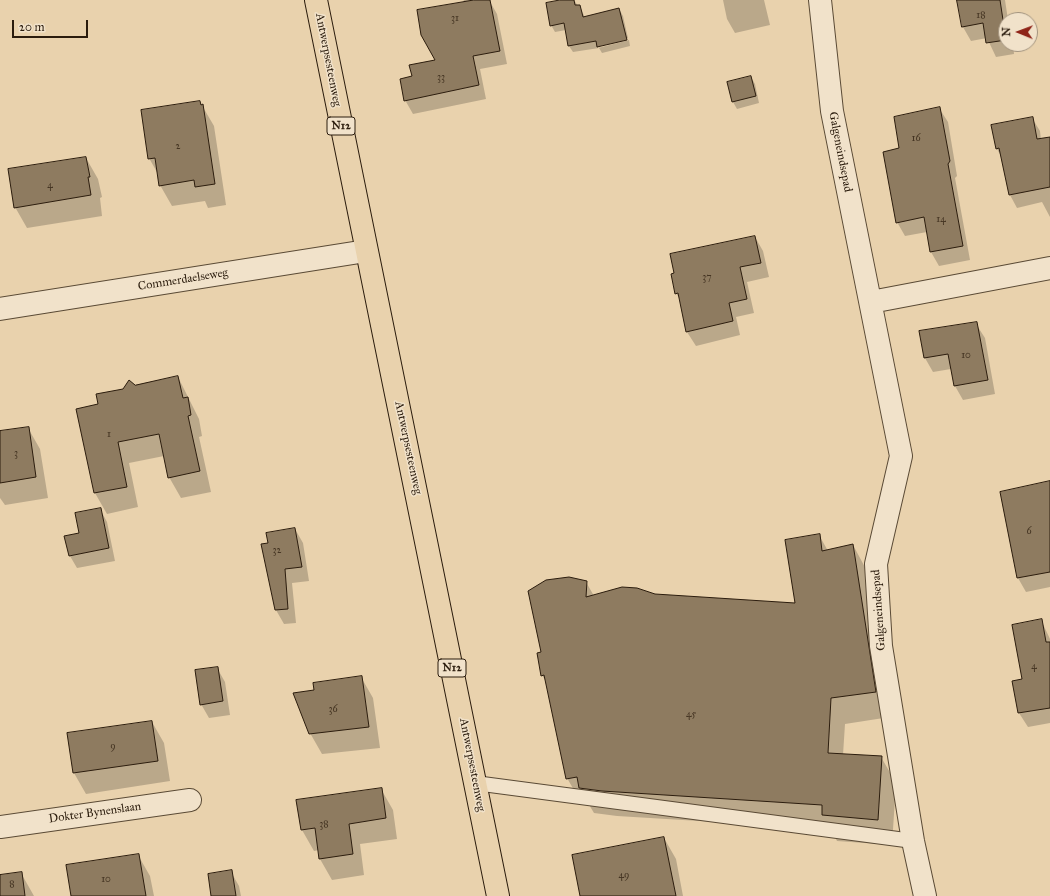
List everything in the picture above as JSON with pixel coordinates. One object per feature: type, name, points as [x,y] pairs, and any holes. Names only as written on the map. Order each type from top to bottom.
[{"type":"main road","name":"Antwerpsesteenweg","points":[[316,0],[366,251],[407,440],[498,896]]},
{"type":"street","name":"Galgeneindsepad","points":[[820,0],[832,111],[901,456],[876,564],[881,646],[913,842],[925,896]]},
{"type":"street","name":"Commerdaelseweg","points":[[0,309],[366,251]]},
{"type":"street","points":[[871,302],[1050,268]]},
{"type":"street","name":"Dokter Bynenslaan","points":[[0,827],[190,800]]},
{"type":"lane","points":[[475,783],[913,842]]},
{"type":"building","points":[[474,0],[490,0],[500,51],[473,56],[479,85],[404,101],[400,79],[412,76],[409,65],[435,60],[421,35],[417,10]]},
{"type":"building","points":[[560,0],[574,0],[575,5],[580,5],[583,17],[619,8],[627,40],[597,47],[596,41],[568,46],[564,23],[550,26],[546,3]]},
{"type":"building","points":[[957,0],[1000,0],[1002,12],[998,12],[998,41],[986,43],[983,23],[962,27]]},
{"type":"building","points":[[751,76],[756,96],[732,102],[727,82]]},
{"type":"building","points":[[200,101],[201,105],[203,104],[215,184],[195,187],[194,180],[159,186],[155,158],[148,159],[141,110]]},
{"type":"building","points":[[940,107],[950,161],[948,164],[963,246],[930,252],[924,217],[896,223],[883,152],[899,148],[894,117]]},
{"type":"building","points":[[1033,117],[1037,139],[1050,137],[1050,187],[1009,195],[999,148],[996,149],[991,125]]},
{"type":"building","points":[[86,157],[90,177],[88,177],[91,195],[14,208],[8,169]]},
{"type":"building","points":[[755,236],[761,263],[740,267],[747,299],[729,303],[733,321],[686,332],[678,293],[675,294],[671,274],[674,273],[670,254]]},
{"type":"building","points":[[977,322],[988,380],[954,386],[948,354],[924,358],[919,331]]},
{"type":"building","points":[[178,376],[183,398],[188,397],[191,415],[188,416],[200,471],[168,478],[159,434],[118,442],[127,487],[94,493],[76,409],[98,404],[96,394],[123,389],[129,380],[135,385]]},
{"type":"building","points":[[29,427],[36,477],[0,483],[0,431]]},
{"type":"building","points":[[1050,481],[1050,572],[1017,578],[1000,492]]},
{"type":"building","points":[[101,508],[109,548],[69,556],[64,536],[79,533],[75,513]]},
{"type":"building","points":[[295,528],[302,567],[285,569],[288,609],[275,610],[261,544],[268,543],[266,533]]},
{"type":"building","points":[[820,534],[822,551],[853,544],[876,692],[831,698],[828,753],[882,756],[878,820],[822,815],[822,805],[602,791],[579,788],[577,777],[566,779],[544,675],[541,676],[537,653],[541,652],[528,591],[546,580],[569,577],[587,581],[586,597],[622,587],[637,588],[655,594],[795,603],[785,540]]},
{"type":"building","points":[[1042,619],[1046,642],[1050,642],[1050,708],[1018,713],[1012,681],[1022,679],[1012,625]]},
{"type":"building","points":[[218,667],[223,701],[200,705],[195,670]]},
{"type":"building","points":[[362,676],[369,727],[309,734],[293,693],[314,690],[313,683]]},
{"type":"building","points":[[152,721],[158,761],[73,773],[67,733]]},
{"type":"building","points":[[382,788],[386,818],[349,824],[353,854],[319,859],[315,828],[301,830],[296,800]]},
{"type":"building","points":[[664,837],[676,896],[580,896],[572,855]]},
{"type":"building","points":[[139,854],[146,896],[71,896],[66,865]]},
{"type":"building","points":[[232,870],[236,896],[211,896],[208,874]]},
{"type":"building","points":[[22,872],[25,896],[0,896],[0,875]]}]
